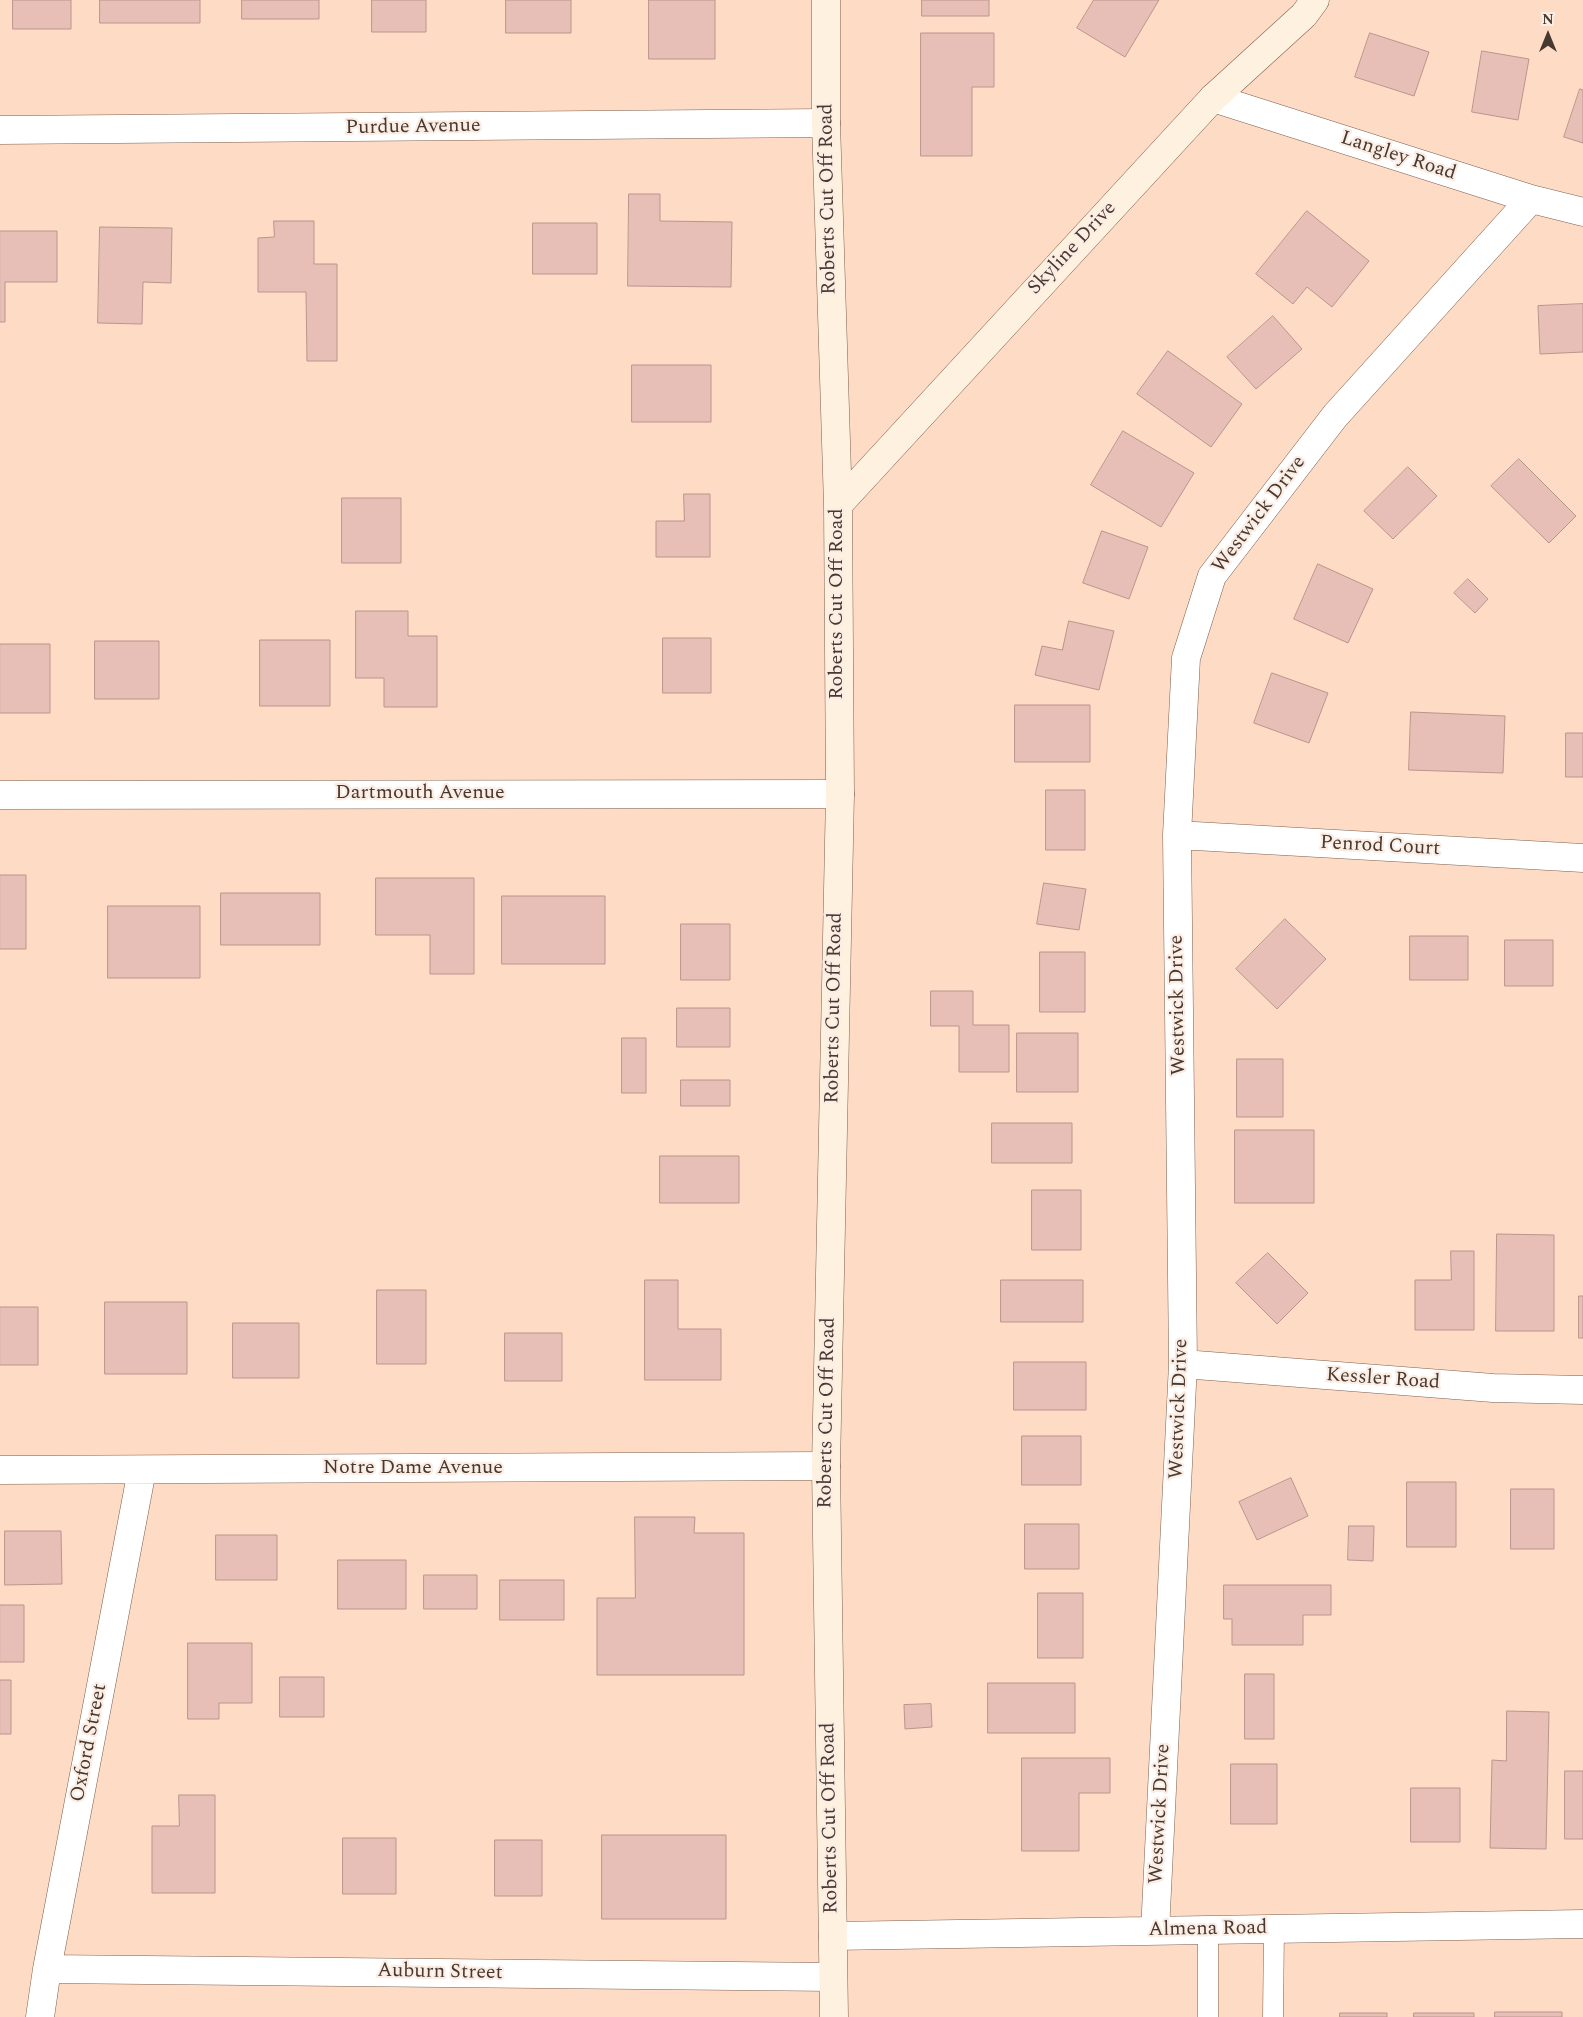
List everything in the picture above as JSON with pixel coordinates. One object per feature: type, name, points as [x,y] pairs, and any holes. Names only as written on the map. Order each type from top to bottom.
[{"type":"street","name":"Roberts Cut Off Road","points":[[826,0],[826,123],[838,505],[840,794],[826,1466],[834,2017]]},
{"type":"street","name":"Skyline Drive","points":[[838,505],[1213,98],[1304,15],[1315,0]]},
{"type":"street","name":"Langley Road","points":[[1213,98],[1532,199],[1583,212]]},
{"type":"street","name":"Purdue Avenue","points":[[0,130],[826,123]]},
{"type":"street","name":"Westwick Drive","points":[[1155,1931],[1183,1364],[1177,835],[1186,658],[1212,576],[1335,416],[1532,199]]},
{"type":"street","name":"Dartmouth Avenue","points":[[0,794],[840,794]]},
{"type":"street","name":"Penrod Court","points":[[1177,835],[1583,858]]},
{"type":"street","name":"Kessler Road","points":[[1183,1364],[1493,1388],[1583,1390]]},
{"type":"street","name":"Notre Dame Avenue","points":[[0,1470],[826,1466]]},
{"type":"street","name":"Oxford Street","points":[[40,2017],[47,1969],[142,1470]]},
{"type":"street","name":"Almena Road","points":[[833,1936],[1583,1924]]},
{"type":"street","name":"Auburn Street","points":[[47,1969],[833,1977]]},
{"type":"lane","points":[[1273,2017],[1274,1929]]},
{"type":"lane","points":[[1208,1930],[1208,2017]]},
{"type":"building","points":[[13,0],[71,0],[71,29],[13,29]]},
{"type":"building","points":[[100,0],[200,0],[200,23],[100,23]]},
{"type":"building","points":[[242,0],[319,0],[319,19],[242,19]]},
{"type":"building","points":[[372,0],[426,0],[426,32],[372,32]]},
{"type":"building","points":[[506,0],[571,0],[571,33],[506,33]]},
{"type":"building","points":[[649,0],[715,0],[715,59],[649,59]]},
{"type":"building","points":[[922,0],[989,0],[989,16],[922,16]]},
{"type":"building","points":[[1094,0],[1159,0],[1125,57],[1077,28]]},
{"type":"building","points":[[921,33],[994,33],[994,87],[972,87],[972,156],[921,156]]},
{"type":"building","points":[[1370,33],[1429,52],[1414,96],[1355,77]]},
{"type":"building","points":[[1482,51],[1529,59],[1518,120],[1472,112]]},
{"type":"building","points":[[1580,89],[1583,90],[1583,143],[1564,137]]},
{"type":"building","points":[[629,194],[660,194],[660,221],[732,222],[731,287],[628,286]]},
{"type":"building","points":[[1307,211],[1369,261],[1332,307],[1307,287],[1293,304],[1256,274]]},
{"type":"building","points":[[274,221],[314,221],[314,264],[337,264],[337,361],[307,361],[306,292],[258,292],[258,238],[274,237]]},
{"type":"building","points":[[533,223],[597,223],[597,274],[533,274]]},
{"type":"building","points":[[100,227],[172,228],[171,283],[143,282],[142,324],[98,323]]},
{"type":"building","points":[[0,231],[57,231],[57,282],[5,282],[5,322],[0,322]]},
{"type":"building","points":[[1583,304],[1583,352],[1540,354],[1538,306]]},
{"type":"building","points":[[1273,316],[1302,349],[1256,389],[1227,357]]},
{"type":"building","points":[[1168,351],[1242,404],[1211,447],[1137,394]]},
{"type":"building","points":[[632,365],[711,365],[711,422],[632,422]]},
{"type":"building","points":[[1123,431],[1194,473],[1161,527],[1091,485]]},
{"type":"building","points":[[1519,459],[1576,516],[1549,543],[1491,486]]},
{"type":"building","points":[[1408,467],[1437,496],[1393,539],[1364,511]]},
{"type":"building","points":[[684,494],[710,494],[710,557],[656,557],[656,521],[684,521]]},
{"type":"building","points":[[342,498],[401,498],[401,563],[342,563]]},
{"type":"building","points":[[1102,531],[1148,547],[1129,599],[1083,583]]},
{"type":"building","points":[[1318,564],[1373,589],[1348,643],[1294,619]]},
{"type":"building","points":[[1468,579],[1488,599],[1475,613],[1454,593]]},
{"type":"building","points":[[356,611],[408,611],[408,636],[437,636],[437,707],[384,707],[384,678],[356,678]]},
{"type":"building","points":[[1069,621],[1114,631],[1099,690],[1035,675],[1042,646],[1062,650]]},
{"type":"building","points":[[663,638],[711,638],[711,693],[663,693]]},
{"type":"building","points":[[260,640],[330,640],[330,706],[260,706]]},
{"type":"building","points":[[95,641],[159,641],[159,699],[95,699]]},
{"type":"building","points":[[0,644],[50,644],[50,713],[0,713]]},
{"type":"building","points":[[1272,673],[1328,693],[1309,743],[1254,723]]},
{"type":"building","points":[[1015,705],[1090,705],[1090,762],[1015,762]]},
{"type":"building","points":[[1411,712],[1505,716],[1503,773],[1409,770]]},
{"type":"building","points":[[1566,733],[1583,733],[1583,777],[1566,777]]},
{"type":"building","points":[[1046,790],[1085,790],[1085,850],[1046,850]]},
{"type":"building","points":[[0,875],[26,875],[26,949],[0,949]]},
{"type":"building","points":[[376,878],[474,878],[474,974],[430,974],[430,935],[376,935]]},
{"type":"building","points":[[1044,883],[1086,889],[1079,930],[1037,924]]},
{"type":"building","points":[[221,893],[320,893],[320,945],[221,945]]},
{"type":"building","points":[[502,896],[605,896],[605,964],[502,964]]},
{"type":"building","points":[[108,906],[200,906],[200,978],[108,978]]},
{"type":"building","points":[[1285,919],[1326,959],[1277,1009],[1236,969]]},
{"type":"building","points":[[681,924],[730,924],[730,980],[681,980]]},
{"type":"building","points":[[1410,936],[1468,936],[1468,980],[1410,980]]},
{"type":"building","points":[[1505,940],[1553,940],[1553,986],[1505,986]]},
{"type":"building","points":[[1040,952],[1085,952],[1085,1012],[1040,1012]]},
{"type":"building","points":[[931,991],[973,991],[973,1025],[1009,1025],[1009,1072],[959,1072],[959,1026],[931,1026]]},
{"type":"building","points":[[677,1008],[730,1008],[730,1047],[677,1047]]},
{"type":"building","points":[[1017,1033],[1078,1033],[1078,1092],[1017,1092]]},
{"type":"building","points":[[622,1038],[646,1038],[646,1093],[622,1093]]},
{"type":"building","points":[[1237,1059],[1283,1059],[1283,1117],[1237,1117]]},
{"type":"building","points":[[681,1080],[730,1080],[730,1106],[681,1106]]},
{"type":"building","points":[[992,1123],[1072,1123],[1072,1163],[992,1163]]},
{"type":"building","points":[[1235,1130],[1314,1130],[1314,1203],[1235,1203]]},
{"type":"building","points":[[660,1156],[739,1156],[739,1203],[660,1203]]},
{"type":"building","points":[[1032,1190],[1081,1190],[1081,1250],[1032,1250]]},
{"type":"building","points":[[1497,1234],[1554,1235],[1554,1331],[1496,1331]]},
{"type":"building","points":[[1451,1251],[1474,1251],[1474,1330],[1415,1330],[1415,1280],[1451,1280]]},
{"type":"building","points":[[1268,1253],[1308,1293],[1277,1324],[1236,1283]]},
{"type":"building","points":[[645,1280],[678,1280],[678,1329],[721,1329],[721,1380],[645,1380]]},
{"type":"building","points":[[1001,1280],[1083,1280],[1083,1322],[1001,1322]]},
{"type":"building","points":[[377,1290],[426,1290],[426,1364],[377,1364]]},
{"type":"building","points":[[1579,1296],[1583,1296],[1583,1338],[1579,1338]]},
{"type":"building","points":[[105,1302],[187,1302],[187,1374],[105,1374]]},
{"type":"building","points":[[0,1307],[38,1307],[38,1365],[0,1365]]},
{"type":"building","points":[[233,1323],[299,1323],[299,1378],[233,1378]]},
{"type":"building","points":[[505,1333],[562,1333],[562,1381],[505,1381]]},
{"type":"building","points":[[1014,1362],[1086,1362],[1086,1410],[1014,1410]]},
{"type":"building","points":[[1022,1436],[1081,1436],[1081,1485],[1022,1485]]},
{"type":"building","points":[[1291,1478],[1308,1516],[1257,1540],[1239,1502]]},
{"type":"building","points":[[1407,1482],[1456,1482],[1456,1547],[1407,1547]]},
{"type":"building","points":[[1511,1489],[1554,1489],[1554,1549],[1511,1549]]},
{"type":"building","points":[[635,1517],[695,1517],[694,1533],[744,1533],[744,1675],[597,1675],[597,1598],[635,1598]]},
{"type":"building","points":[[1025,1524],[1079,1524],[1079,1569],[1025,1569]]},
{"type":"building","points":[[1349,1526],[1374,1526],[1373,1561],[1348,1560]]},
{"type":"building","points":[[5,1531],[61,1531],[62,1584],[5,1585]]},
{"type":"building","points":[[216,1535],[277,1535],[277,1580],[216,1580]]},
{"type":"building","points":[[338,1560],[406,1560],[406,1609],[338,1609]]},
{"type":"building","points":[[424,1575],[477,1575],[477,1609],[424,1609]]},
{"type":"building","points":[[500,1580],[564,1580],[564,1620],[500,1620]]},
{"type":"building","points":[[1224,1585],[1331,1585],[1331,1615],[1303,1615],[1303,1645],[1232,1645],[1232,1619],[1224,1619]]},
{"type":"building","points":[[1038,1593],[1083,1593],[1083,1658],[1038,1658]]},
{"type":"building","points":[[0,1605],[24,1605],[24,1662],[0,1662]]},
{"type":"building","points":[[188,1643],[252,1643],[252,1703],[219,1703],[219,1719],[188,1719]]},
{"type":"building","points":[[1245,1674],[1274,1674],[1274,1739],[1245,1739]]},
{"type":"building","points":[[280,1677],[324,1677],[324,1717],[280,1717]]},
{"type":"building","points":[[0,1680],[11,1680],[11,1734],[0,1734]]},
{"type":"building","points":[[988,1683],[1075,1683],[1075,1733],[988,1733]]},
{"type":"building","points":[[931,1704],[932,1727],[905,1729],[904,1705]]},
{"type":"building","points":[[1507,1711],[1549,1712],[1546,1849],[1490,1848],[1492,1760],[1506,1761]]},
{"type":"building","points":[[1022,1758],[1110,1758],[1110,1793],[1079,1793],[1079,1851],[1022,1851]]},
{"type":"building","points":[[1231,1764],[1277,1764],[1277,1824],[1231,1824]]},
{"type":"building","points":[[1565,1771],[1583,1771],[1583,1839],[1565,1839]]},
{"type":"building","points":[[1411,1788],[1460,1788],[1460,1842],[1411,1842]]},
{"type":"building","points":[[179,1795],[215,1795],[215,1893],[152,1893],[152,1826],[179,1826]]},
{"type":"building","points":[[602,1835],[726,1835],[726,1919],[602,1919]]},
{"type":"building","points":[[343,1838],[396,1838],[396,1894],[343,1894]]},
{"type":"building","points":[[495,1840],[542,1840],[542,1896],[495,1896]]},
{"type":"building","points":[[1495,2012],[1562,2012],[1562,2017],[1495,2017]]},
{"type":"building","points":[[1340,2013],[1387,2013],[1387,2017],[1340,2017]]},
{"type":"building","points":[[1414,2013],[1474,2013],[1474,2017],[1414,2017]]}]
